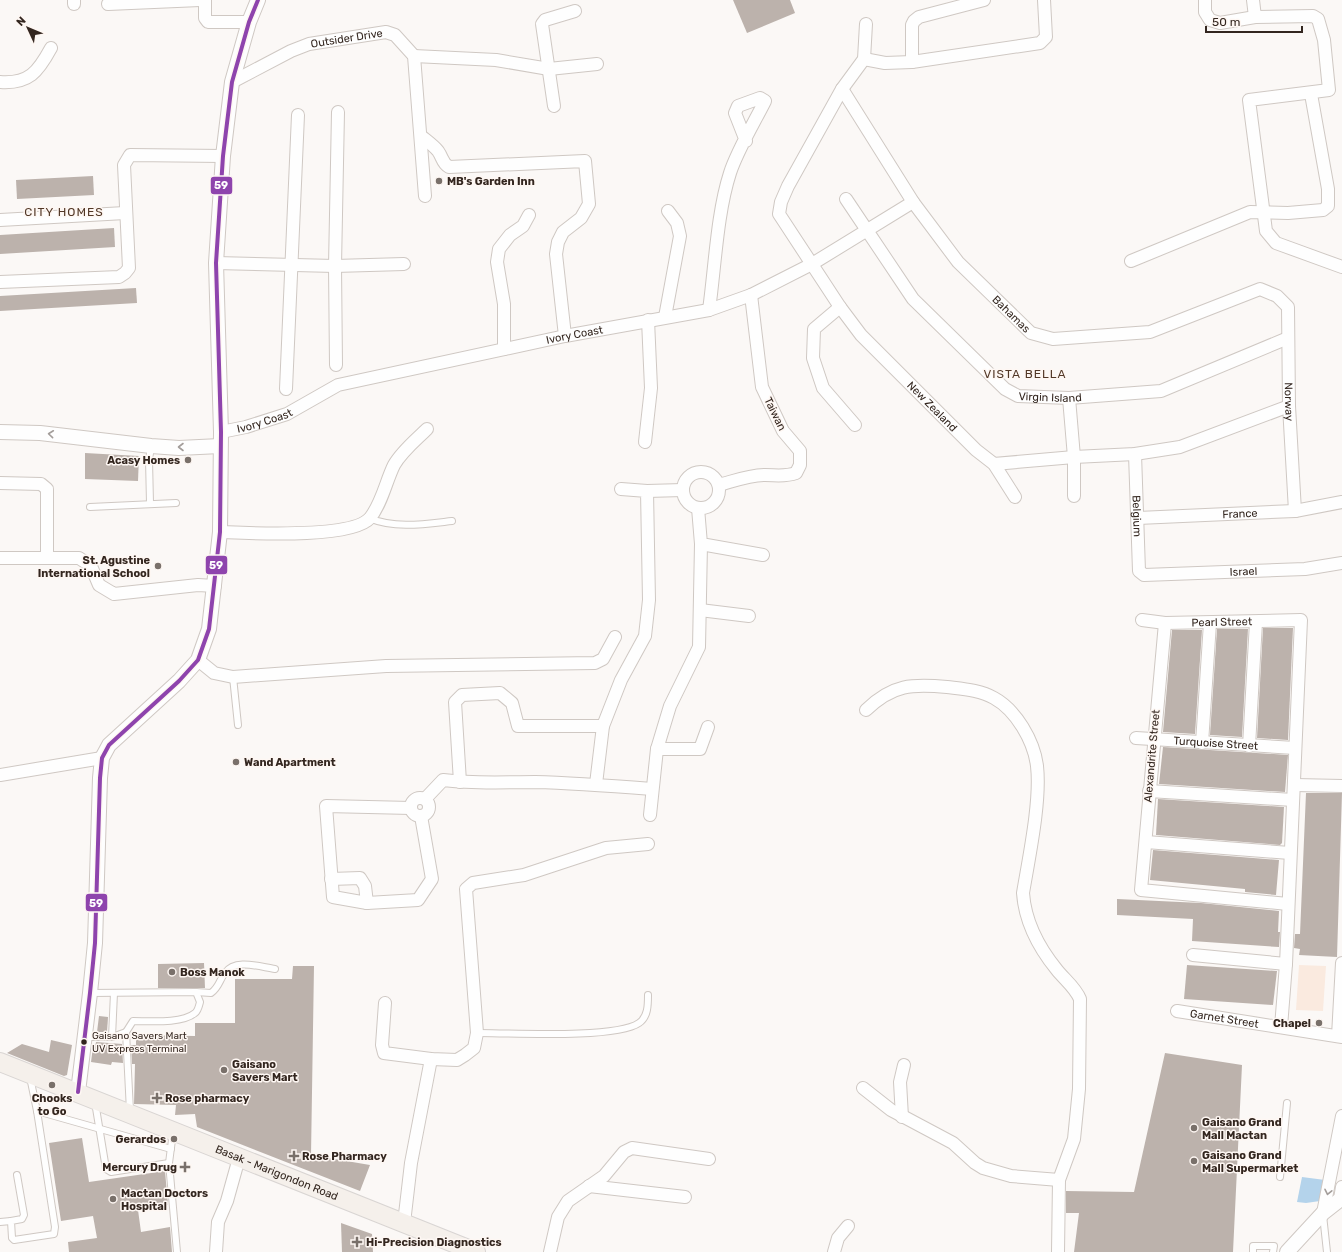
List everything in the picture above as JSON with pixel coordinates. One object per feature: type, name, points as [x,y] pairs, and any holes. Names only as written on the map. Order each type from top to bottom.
[{"type":"main road","name":"Basak - Marigondon Road","points":[[0,1062],[130,1112],[172,1141],[239,1158],[476,1252]]},
{"type":"street","points":[[108,4],[200,0]]},
{"type":"street","points":[[204,0],[205,18],[208,22],[248,22]]},
{"type":"street","points":[[78,1092],[95,943],[100,778],[102,758],[109,745],[122,731],[179,681],[198,660],[209,629],[220,532],[221,432],[216,263],[223,156],[232,82],[248,22],[258,0]]},
{"type":"street","points":[[912,62],[912,25],[914,21],[920,17],[984,0]]},
{"type":"street","points":[[866,24],[864,59],[885,63],[912,62],[1040,43],[1046,37],[1044,0]]},
{"type":"street","points":[[1205,0],[1205,12],[1210,20],[1220,23],[1255,17],[1313,16],[1318,19],[1324,40],[1329,90],[1311,94],[1249,100],[1266,230],[1272,240],[1342,267]]},
{"type":"street","points":[[1253,0],[1255,17]]},
{"type":"street","points":[[554,106],[542,24],[545,20],[574,11]]},
{"type":"street","name":"Outsider Drive","points":[[232,82],[291,51],[309,44],[386,32],[395,35],[414,56]]},
{"type":"street","points":[[0,82],[14,83],[26,79],[40,67],[51,48]]},
{"type":"street","points":[[425,196],[414,56],[496,60],[549,69],[598,64]]},
{"type":"street","name":"New Zealand","points":[[864,59],[842,89],[788,186],[781,202],[779,214],[840,307],[861,335],[976,450],[994,464],[1015,497]]},
{"type":"street","name":"Bahamas","points":[[842,89],[914,202],[964,268],[1031,333],[1053,339],[1150,332],[1260,289],[1277,296]]},
{"type":"street","points":[[1131,260],[1250,212],[1263,211],[1288,213],[1323,210],[1328,206],[1328,189],[1311,94]]},
{"type":"street","points":[[336,365],[335,266],[338,112]]},
{"type":"street","points":[[286,389],[298,115]]},
{"type":"street","points":[[421,136],[436,149],[443,163],[449,167],[585,161],[588,204],[581,218],[563,232],[558,242],[556,254],[565,336]]},
{"type":"street","points":[[709,310],[724,197],[730,172],[746,141]]},
{"type":"street","points":[[0,282],[119,277],[129,268],[125,213],[124,165],[130,155],[223,156]]},
{"type":"street","name":"Virgin Island","points":[[846,199],[912,299],[1005,389],[1018,396],[1068,398],[1161,391],[1288,338]]},
{"type":"street","name":"Ivory Coast","points":[[221,432],[246,427],[287,414],[338,385],[565,336],[709,310],[751,295],[812,264],[914,202]]},
{"type":"street","points":[[665,317],[680,236],[677,224],[668,211]]},
{"type":"street","points":[[0,220],[125,213]]},
{"type":"street","points":[[504,349],[504,304],[497,262],[499,249],[510,235],[523,226],[528,215]]},
{"type":"street","points":[[216,263],[335,266],[404,264]]},
{"type":"street","name":"Taiwan","points":[[719,486],[750,476],[786,477],[796,474],[800,465],[800,451],[783,432],[762,387],[751,295]]},
{"type":"street","name":"Norway","points":[[1277,296],[1288,307],[1289,406],[1295,511]]},
{"type":"street","points":[[840,307],[814,330],[813,358],[823,388],[855,425]]},
{"type":"street","points":[[645,442],[651,388],[648,320]]},
{"type":"street","points":[[1068,398],[1074,457],[1074,496]]},
{"type":"street","points":[[994,464],[1074,457],[1135,454],[1180,447],[1289,406]]},
{"type":"street","points":[[220,532],[290,534],[348,529],[359,525],[369,518],[390,478],[394,466],[404,452],[427,429]]},
{"type":"street","points":[[0,432],[40,433],[180,448],[220,446]]},
{"type":"street","name":"Belgium","points":[[1135,454],[1139,571],[1144,575]]},
{"type":"street","points":[[696,472],[702,472],[713,476],[719,486],[719,492],[714,502],[704,508],[698,508],[687,502],[683,490],[686,479],[696,472]]},
{"type":"street","points":[[0,483],[40,484],[47,490],[47,558]]},
{"type":"street","points":[[621,489],[647,491],[683,490]]},
{"type":"street","points":[[596,784],[602,726],[621,680],[645,636],[649,600],[647,491]]},
{"type":"street","name":"France","points":[[1138,518],[1295,511],[1342,502]]},
{"type":"street","points":[[650,816],[657,748],[670,706],[699,646],[701,544],[698,508]]},
{"type":"street","points":[[701,544],[763,554]]},
{"type":"street","points":[[0,558],[82,559],[91,566],[99,585],[114,594],[198,585],[215,586]]},
{"type":"street","name":"Israel","points":[[1144,575],[1305,569],[1342,563]]},
{"type":"street","points":[[700,610],[749,616]]},
{"type":"street","name":"Pearl Street","points":[[1142,620],[1165,623],[1210,623],[1302,620],[1295,748]]},
{"type":"street","points":[[1249,746],[1256,622]]},
{"type":"street","name":"Alexandrite Street","points":[[1165,623],[1153,740],[1141,890],[1288,904]]},
{"type":"street","points":[[1202,743],[1210,623]]},
{"type":"street","points":[[198,660],[214,673],[233,677],[386,666],[596,663],[604,658],[615,637]]},
{"type":"street","points":[[866,710],[885,694],[911,685],[976,691],[994,698],[1017,717],[1027,736],[1036,764],[1037,785],[1023,893],[1024,909],[1042,952],[1076,989],[1080,999],[1079,1089],[1074,1139],[1059,1180],[1058,1252]]},
{"type":"street","points":[[460,782],[455,702],[462,695],[500,693],[512,702],[518,726],[602,726]]},
{"type":"street","points":[[657,748],[700,749],[708,727]]},
{"type":"street","name":"Turquoise Street","points":[[1136,738],[1295,748]]},
{"type":"street","points":[[1281,1027],[1286,964],[1290,853],[1295,785],[1295,748]]},
{"type":"street","points":[[0,775],[102,758]]},
{"type":"street","points":[[426,799],[443,780],[460,782],[596,784],[652,789]]},
{"type":"street","points":[[1295,785],[1342,786]]},
{"type":"street","points":[[1149,791],[1293,800]]},
{"type":"street","points":[[420,797],[426,799],[430,805],[428,812],[421,816],[414,814],[411,808],[415,799],[420,797]]},
{"type":"street","points":[[411,808],[326,806],[330,879],[333,897],[367,903],[418,900],[432,879],[421,816]]},
{"type":"street","points":[[1146,842],[1290,853]]},
{"type":"street","points":[[385,1003],[382,1045],[384,1053],[431,1060],[457,1060],[466,1056],[474,1048],[477,1033],[466,889],[473,883],[524,876],[606,848],[648,844]]},
{"type":"street","points":[[330,879],[360,878],[365,886],[367,903]]},
{"type":"street","points":[[1193,955],[1286,964]]},
{"type":"street","points":[[1340,1036],[1342,963]]},
{"type":"street","name":"Garnet Street","points":[[1177,1012],[1340,1036]]},
{"type":"street","points":[[404,1223],[411,1163],[431,1060]]},
{"type":"street","points":[[902,1117],[900,1082],[904,1065]]},
{"type":"street","points":[[863,1088],[902,1117],[953,1143],[975,1163],[984,1168],[1011,1176],[1059,1180]]},
{"type":"street","points":[[1323,1213],[1342,1116]]},
{"type":"street","points":[[550,1252],[558,1217],[568,1201],[604,1176],[624,1152],[632,1148],[709,1159]]},
{"type":"street","points":[[216,1252],[218,1222],[227,1201],[239,1158]]},
{"type":"street","points":[[589,1186],[685,1197]]},
{"type":"street","points":[[1287,1252],[1341,1195]]},
{"type":"street","points":[[834,1252],[838,1238],[848,1226]]},
{"type":"lane","points":[[150,503],[149,460],[151,446]]},
{"type":"lane","points":[[90,506],[176,503]]},
{"type":"lane","points":[[369,518],[380,523],[413,525],[452,521]]},
{"type":"lane","points":[[233,677],[238,725]]},
{"type":"lane","points":[[90,993],[211,993],[218,988],[224,973],[231,966],[238,964],[275,969]]},
{"type":"lane","points":[[130,1112],[126,1032],[133,1021],[178,1020],[189,1017],[196,1012],[200,1002],[196,992]]},
{"type":"lane","points":[[112,1037],[114,993]]},
{"type":"lane","points":[[477,1033],[600,1033],[624,1029],[638,1023],[644,1018],[648,1007],[648,995]]},
{"type":"lane","points":[[85,1037],[112,1037],[126,1032]]},
{"type":"lane","points":[[11,1221],[12,1238],[14,1240],[54,1234],[55,1230],[37,1111],[29,1073]]},
{"type":"lane","points":[[95,1099],[106,1169],[111,1172],[169,1163]]},
{"type":"lane","points":[[1280,1177],[1287,1103]]},
{"type":"lane","points":[[37,1111],[99,1130],[172,1141],[169,1163],[177,1252]]},
{"type":"lane","points":[[0,1222],[22,1219],[24,1214],[17,1175]]},
{"type":"lane","points":[[1323,1213],[1327,1252]]},
{"type":"lane","points":[[1253,1252],[1253,1246],[1274,1246],[1273,1252]]},
{"type":"shaded area","points":[[1299,965],[1326,966],[1323,1011],[1296,1010]]},
{"type":"water","points":[[1302,1177],[1325,1180],[1320,1201],[1306,1203],[1297,1202]]},
{"type":"building","points":[[733,0],[790,0],[795,13],[747,33]]},
{"type":"building","points":[[93,176],[94,195],[17,199],[16,180]]},
{"type":"building","points":[[114,228],[115,247],[0,254],[0,235]]},
{"type":"building","points":[[136,288],[137,303],[0,311],[0,296]]},
{"type":"building","points":[[85,453],[139,456],[138,481],[85,479]]},
{"type":"building","points":[[1263,628],[1293,628],[1288,740],[1257,738]]},
{"type":"building","points":[[1217,629],[1248,629],[1242,737],[1210,735]]},
{"type":"building","points":[[1172,630],[1202,630],[1195,734],[1163,732]]},
{"type":"building","points":[[1163,747],[1288,755],[1285,792],[1159,784]]},
{"type":"building","points":[[1306,793],[1342,793],[1337,957],[1299,955],[1300,949],[1294,948],[1295,934],[1300,934]]},
{"type":"building","points":[[1158,799],[1284,807],[1282,843],[1280,845],[1156,835]]},
{"type":"building","points":[[1153,850],[1279,860],[1276,895],[1245,892],[1245,889],[1150,880]]},
{"type":"building","points":[[1117,899],[1201,903],[1279,911],[1279,947],[1192,941],[1193,919],[1117,915]]},
{"type":"building","points":[[204,963],[205,988],[158,988],[158,964]]},
{"type":"building","points":[[1187,965],[1277,971],[1273,1005],[1184,999]]},
{"type":"building","name":"Gaisano Savers Mart","points":[[293,966],[314,966],[311,1155],[370,1165],[360,1191],[197,1127],[195,1114],[175,1115],[176,1105],[134,1104],[135,1064],[132,1064],[131,1045],[136,1045],[136,1035],[195,1036],[195,1023],[235,1023],[235,979],[292,979]]},
{"type":"building","points":[[99,1016],[108,1017],[107,1032],[97,1032]]},
{"type":"building","points":[[51,1040],[72,1045],[67,1075],[64,1076],[7,1053],[22,1044],[49,1052]]},
{"type":"building","points":[[96,1042],[122,1044],[123,1063],[112,1062],[111,1065],[91,1062],[93,1047],[95,1047]]},
{"type":"building","name":"Gaisano Grand Mall Mactan","points":[[1165,1053],[1242,1065],[1233,1252],[1074,1252],[1079,1213],[1066,1213],[1066,1191],[1134,1192]]},
{"type":"building","name":"Mactan Doctors Hospital","points":[[82,1138],[89,1182],[165,1171],[168,1205],[138,1210],[141,1232],[170,1227],[172,1252],[69,1252],[68,1242],[97,1238],[93,1216],[61,1221],[49,1143]]},
{"type":"building","name":"Hi-Precision Diagnostics","points":[[341,1223],[372,1234],[373,1252],[342,1252]]},
{"type":"transit line","name":"59","points":[[78,1092],[95,943],[100,778],[102,758],[109,745],[179,681],[198,660],[209,629],[220,532],[221,432],[216,263],[223,156],[232,82],[249,22],[258,0]]},
{"type":"place","name":"MB's Garden Inn","points":[[439,181]]},
{"type":"place","name":"Acasy Homes","points":[[188,460]]},
{"type":"place","name":"St. Agustine International School","points":[[158,566]]},
{"type":"place","name":"Wand Apartment","points":[[236,762]]},
{"type":"place","name":"Boss Manok","points":[[172,972]]},
{"type":"place","name":"Chapel","points":[[1319,1023]]},
{"type":"place","name":"Gaisano Savers Mart UV Express Terminal","points":[[84,1042]]},
{"type":"place","name":"Gaisano Savers Mart","points":[[224,1070]]},
{"type":"place","name":"Chooks to Go","points":[[52,1085]]},
{"type":"place","name":"Rose pharmacy","points":[[157,1098]]},
{"type":"place","name":"Gaisano Grand Mall Mactan","points":[[1194,1128]]},
{"type":"place","name":"Gerardos","points":[[174,1139]]},
{"type":"place","name":"Rose Pharmacy","points":[[294,1156]]},
{"type":"place","name":"Gaisano Grand Mall Supermarket","points":[[1194,1161]]},
{"type":"place","name":"Mercury Drug","points":[[185,1167]]},
{"type":"place","name":"Mactan Doctors Hospital","points":[[113,1199]]},
{"type":"place","name":"Hi-Precision Diagnostics","points":[[357,1242]]},
{"type":"district","name":"CITY HOMES","points":[[64,212]]},
{"type":"district","name":"VISTA BELLA","points":[[1025,374]]}]
